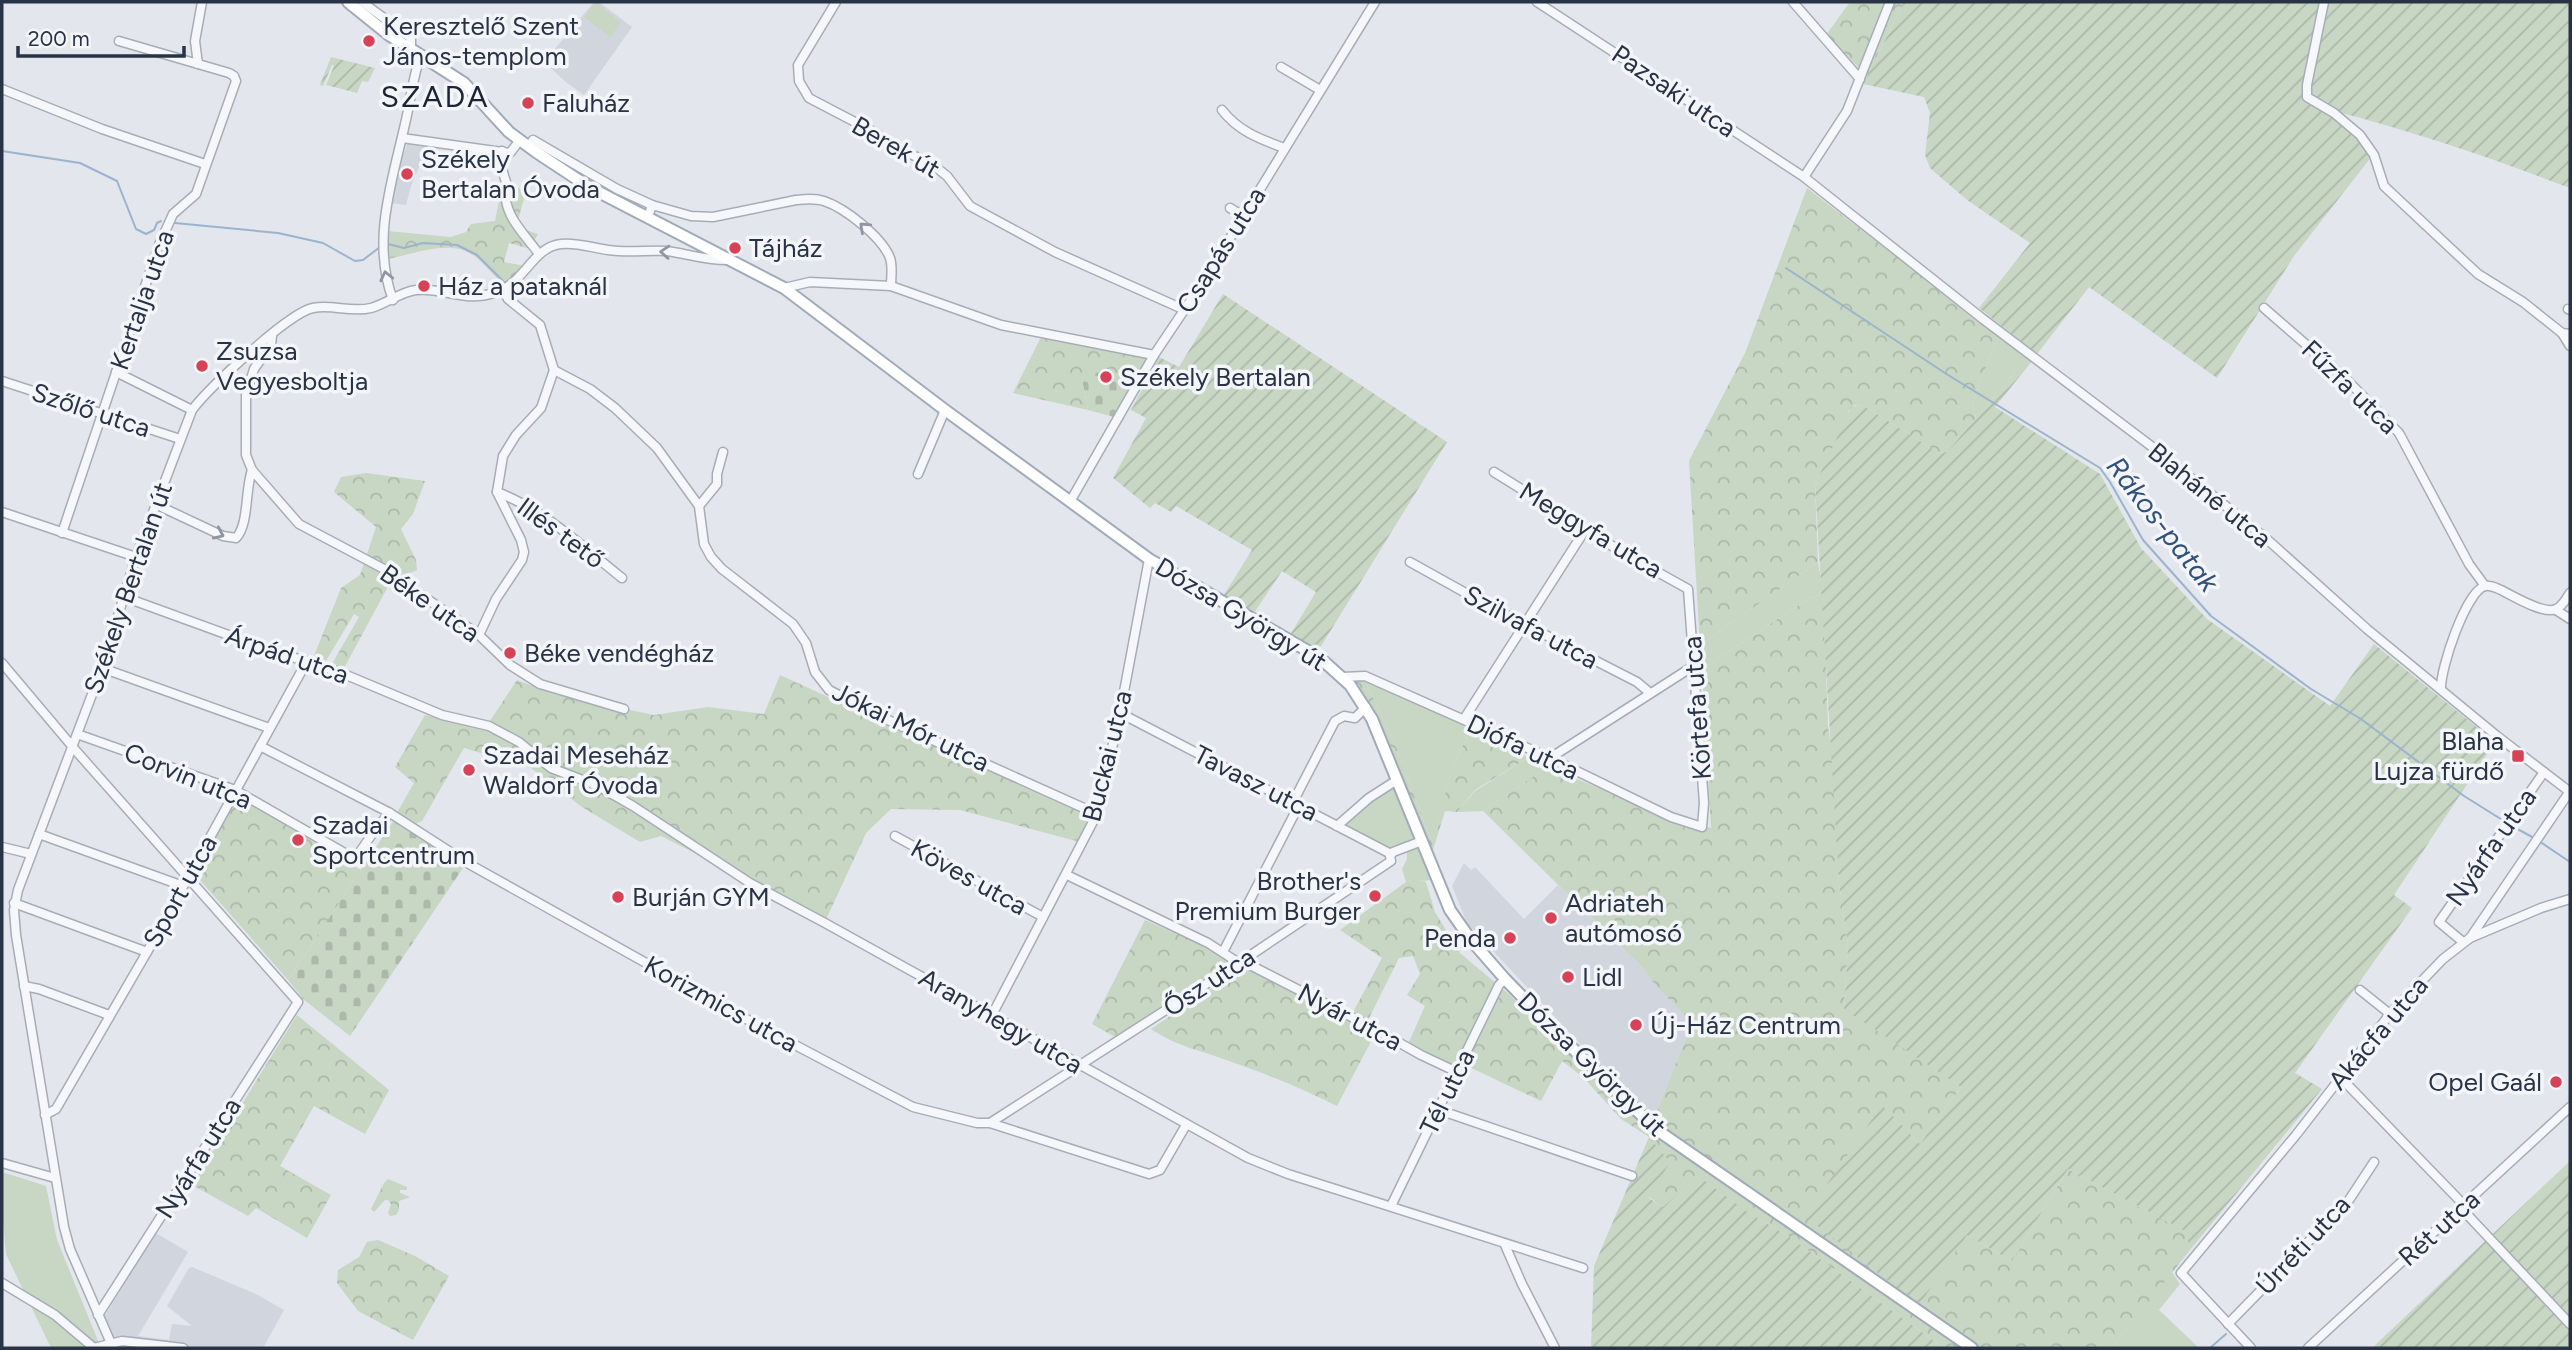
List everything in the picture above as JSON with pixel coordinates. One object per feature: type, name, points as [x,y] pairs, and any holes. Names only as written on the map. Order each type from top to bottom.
[{"type":"main road","name":"Dózsa György út","points":[[348,2],[464,83],[509,132],[524,143],[589,187],[784,288],[1149,559],[1308,650],[1342,677],[1366,707],[1450,911],[1505,979],[1657,1130],[1972,1348]]},
{"type":"street","points":[[198,64],[195,41],[202,2]]},
{"type":"street","name":"Dózsa György út","points":[[362,2],[411,38],[416,52]]},
{"type":"street","name":"Berek út","points":[[836,2],[798,65],[799,81],[809,98],[876,133],[886,142],[933,165],[947,176],[970,206],[1055,252],[1185,310]]},
{"type":"street","name":"Csapás utca","points":[[1071,500],[1154,355],[1185,310],[1375,2]]},
{"type":"street","name":"Pazsaki utca","points":[[1537,2],[1807,180]]},
{"type":"street","points":[[1793,2],[1860,79]]},
{"type":"street","points":[[1807,180],[1847,111],[1890,2]]},
{"type":"street","points":[[2322,2],[2307,97],[2334,113],[2360,135],[2374,155],[2379,179],[2384,186],[2478,274],[2566,333],[2570,346]]},
{"type":"street","name":"Kertalja utca","points":[[62,533],[159,245],[173,214],[196,194],[236,81],[229,73],[119,41]]},
{"type":"street","points":[[393,300],[384,275],[383,240],[386,208],[402,138],[416,52]]},
{"type":"street","points":[[1281,67],[1320,90]]},
{"type":"street","points":[[2,89],[102,130],[205,164]]},
{"type":"street","points":[[1222,110],[1247,133],[1284,148]]},
{"type":"street","points":[[402,138],[512,153],[524,143]]},
{"type":"street","name":"Dózsa György út","points":[[524,143],[533,140],[540,143],[617,189],[652,205],[691,216],[713,217],[796,200],[828,202],[853,217],[887,253],[892,267],[891,286]]},
{"type":"street","points":[[499,151],[500,166],[506,183],[505,198],[513,221],[540,254]]},
{"type":"street","name":"Blaháné utca","points":[[1807,180],[2044,366],[2169,460],[2269,541],[2351,616],[2570,792]]},
{"type":"street","points":[[648,217],[652,205]]},
{"type":"street","points":[[1230,208],[1243,216]]},
{"type":"street","points":[[480,635],[496,599],[522,561],[524,552],[522,540],[497,492],[503,456],[516,435],[541,408],[554,370],[540,325],[508,299],[503,290],[519,279],[547,248],[563,243],[622,251],[665,251],[714,261],[733,260]]},
{"type":"street","points":[[784,288],[810,282],[891,286],[1001,325],[1154,355]]},
{"type":"street","name":"Székely Bertalan út","points":[[113,1347],[66,1238],[16,935],[14,903],[74,748],[136,557],[192,410],[231,369],[298,314],[319,307],[360,310],[414,290],[475,297],[503,290]]},
{"type":"street","name":"Fűzfa utca","points":[[2264,308],[2349,382],[2399,433],[2469,564],[2485,586]]},
{"type":"street","name":"Béke utca","points":[[272,336],[271,345],[254,369],[246,395],[245,452],[252,470],[299,524],[384,569],[480,635],[510,665],[540,684],[624,709]]},
{"type":"street","name":"Jókai Mór utca","points":[[554,370],[590,389],[648,438],[699,506],[704,544],[711,557],[722,569],[793,624],[806,643],[815,673],[829,690],[886,719],[1097,814]]},
{"type":"street","name":"Szőlő utca","points":[[116,372],[192,410]]},
{"type":"street","name":"Szőlő utca","points":[[2,381],[180,439]]},
{"type":"street","points":[[918,474],[945,410]]},
{"type":"street","points":[[699,506],[717,484],[723,452]]},
{"type":"street","name":"Béke utca","points":[[157,505],[223,536],[236,538],[242,526],[252,470]]},
{"type":"street","name":"Meggyfa utca","points":[[1494,472],[1585,530],[1688,589]]},
{"type":"street","name":"Illés tető","points":[[497,492],[515,499],[566,532],[622,578]]},
{"type":"street","points":[[2,512],[136,557]]},
{"type":"street","points":[[1464,719],[1585,530]]},
{"type":"street","name":"Buckai utca","points":[[992,1015],[1097,814],[1120,713],[1149,559]]},
{"type":"street","name":"Szilvafa utca","points":[[1410,562],[1637,682],[1650,693]]},
{"type":"street","points":[[2441,688],[2441,672],[2455,635],[2472,600],[2485,586],[2496,587],[2540,609],[2556,610],[2570,619]]},
{"type":"street","name":"Körtefa utca","points":[[1688,589],[1704,803],[1702,827]]},
{"type":"street","points":[[2556,610],[2570,593]]},
{"type":"street","name":"Árpád utca","points":[[124,597],[307,661],[448,717]]},
{"type":"street","name":"Sport utca","points":[[46,1115],[56,1109],[147,953],[307,661]]},
{"type":"street","points":[[2,663],[185,882]]},
{"type":"street","points":[[1550,758],[1695,665]]},
{"type":"street","points":[[102,668],[269,728]]},
{"type":"street","name":"Diófa utca","points":[[1342,677],[1365,676],[1550,758],[1671,817],[1702,827]]},
{"type":"street","points":[[1223,951],[1335,721],[1344,716],[1355,718],[1366,707]]},
{"type":"street","name":"Tavasz utca","points":[[1120,713],[1391,854]]},
{"type":"street","name":"Aranyhegy utca","points":[[448,717],[489,726],[519,742],[551,768],[598,786],[633,806],[750,883],[1186,1125],[1267,1166],[1583,1268]]},
{"type":"street","name":"Corvin utca","points":[[77,734],[235,790],[355,859],[390,813]]},
{"type":"street","name":"Korizmics utca","points":[[260,746],[390,813],[469,864],[757,1025],[913,1107],[977,1123],[990,1123],[1149,1174],[1160,1170],[1186,1125]]},
{"type":"street","name":"Nyárfa utca","points":[[2466,940],[2439,922],[2544,772]]},
{"type":"street","points":[[1337,826],[1369,798],[1397,780]]},
{"type":"street","name":"Akácfa utca","points":[[2228,1324],[2181,1273],[2390,1014],[2421,980],[2466,940],[2570,792]]},
{"type":"street","points":[[39,834],[185,882]]},
{"type":"street","name":"Köves utca","points":[[895,836],[1043,917]]},
{"type":"street","name":"Ősz utca","points":[[990,1123],[1242,961],[1391,861],[1391,854],[1422,841]]},
{"type":"street","points":[[2,847],[31,854]]},
{"type":"street","name":"Nyár utca","points":[[1067,875],[1223,951],[1457,1072]]},
{"type":"street","name":"Nyárfa utca","points":[[98,1315],[298,1002],[185,882]]},
{"type":"street","points":[[2466,940],[2540,908],[2570,899]]},
{"type":"street","points":[[14,903],[147,953]]},
{"type":"street","name":"Tél utca","points":[[1391,1206],[1498,986],[1505,979]]},
{"type":"street","points":[[24,986],[109,1015]]},
{"type":"street","points":[[2360,990],[2390,1014]]},
{"type":"street","points":[[2341,1078],[2570,1324]]},
{"type":"street","name":"Rét utca","points":[[2308,1348],[2570,1107]]},
{"type":"street","points":[[1439,1110],[1632,1176]]},
{"type":"street","name":"Úrréti utca","points":[[2228,1324],[2349,1199],[2374,1162]]},
{"type":"street","points":[[2,1163],[55,1178]]},
{"type":"street","points":[[1505,1245],[1521,1283],[1555,1348]]},
{"type":"street","points":[[2,1283],[55,1315],[94,1348],[113,1347],[122,1342],[183,1348]]},
{"type":"street","points":[[2228,1324],[2251,1348]]},
{"type":"shaded area","points":[[594,2],[599,2],[632,27],[584,95],[544,62]]},
{"type":"shaded area","name":"Székely Bertalan Óvoda","points":[[408,141],[429,144],[406,205],[390,203],[394,176],[397,176],[399,170],[396,168],[400,164],[400,153],[404,153]]},
{"type":"shaded area","points":[[1464,863],[1471,870],[1475,867],[1524,919],[1558,885],[1644,969],[1655,985],[1692,1023],[1655,1116],[1593,1058],[1467,923],[1452,886]]},
{"type":"shaded area","points":[[156,1233],[188,1252],[138,1336],[169,1340],[172,1324],[192,1326],[167,1306],[192,1267],[256,1294],[284,1310],[263,1348],[118,1348],[104,1317]]},
{"type":"green space","points":[[596,2],[621,23],[610,37],[584,17]]},
{"type":"green space","points":[[1850,2],[1904,2],[1867,76],[1826,35]]},
{"type":"green space","points":[[1904,2],[2570,2],[2570,188],[2453,146],[2334,111],[2372,156],[2294,256],[2217,378],[2089,287],[2037,354],[1979,308],[2030,243],[1967,200],[1930,168],[1925,155],[1930,113],[1924,97],[1863,84]]},
{"type":"green space","points":[[331,57],[375,68],[368,82],[362,81],[357,93],[326,85],[334,66],[332,65],[323,86],[320,85]]},
{"type":"green space","points":[[503,181],[526,191],[517,224],[520,228],[538,234],[530,249],[509,243],[504,262],[525,266],[505,286],[477,258],[456,249],[434,249],[387,259],[387,231],[451,237],[466,232],[471,224],[495,221]]},
{"type":"green space","points":[[1807,188],[2000,336],[1992,350],[1972,405],[1976,418],[1947,452],[1939,453],[1864,406],[1855,405],[1849,410],[1843,429],[1815,485],[1818,562],[1700,645],[1689,461],[1745,353]]},
{"type":"green space","points":[[1223,294],[1447,442],[1318,651],[1290,635],[1316,592],[1282,571],[1254,613],[1222,598],[1252,550],[1176,506],[1171,512],[1155,503],[1150,508],[1113,478],[1146,418],[1131,410],[1159,357],[1179,367]]},
{"type":"green space","points":[[1042,335],[1150,356],[1135,387],[1082,379],[1088,410],[1013,393]]},
{"type":"green space","points":[[2000,336],[2028,357],[1976,418],[1972,405],[1992,350]]},
{"type":"green space","points":[[2028,357],[2033,360],[1995,407],[2100,474],[2141,548],[2207,619],[2330,706],[2374,644],[2495,742],[2394,895],[2412,908],[2295,1073],[2322,1089],[2190,1250],[2185,1231],[2068,1169],[2012,1261],[1967,1235],[1919,1305],[1805,1216],[1882,1105],[1920,1144],[1961,1087],[1844,1009],[1848,945],[1839,884],[1815,485],[1851,407],[1864,406],[1939,453],[1947,452]]},
{"type":"green space","points":[[1106,369],[1135,387],[1118,418],[1088,410],[1082,379]]},
{"type":"green space","points":[[366,473],[425,481],[413,514],[401,529],[416,560],[417,570],[391,581],[343,670],[332,664],[359,617],[354,614],[324,664],[312,661],[341,588],[360,575],[376,527],[334,492],[341,477]]},
{"type":"green space","points":[[1818,562],[1823,593],[1808,599],[1702,669],[1700,645]]},
{"type":"green space","points":[[1823,593],[1828,726],[1833,759],[1839,884],[1848,945],[1844,1008],[1961,1087],[1920,1144],[1882,1106],[1967,1235],[2012,1261],[2068,1169],[2185,1231],[2190,1250],[2112,1348],[1944,1348],[1788,1236],[1749,1213],[1663,1207],[1649,1197],[1669,1162],[1649,1137],[1621,1119],[1583,1077],[1562,1061],[1541,1101],[1465,1065],[1450,1067],[1408,1044],[1425,1006],[1407,995],[1420,974],[1413,956],[1399,958],[1367,1022],[1352,1014],[1382,958],[1340,930],[1406,882],[1414,879],[1426,882],[1435,912],[1460,953],[1511,996],[1566,1050],[1586,1065],[1593,1058],[1655,1116],[1692,1023],[1655,985],[1644,969],[1483,811],[1547,767],[1671,817],[1711,828],[1702,669],[1808,599]]},
{"type":"green space","points":[[780,675],[1091,817],[1080,842],[960,810],[891,809],[866,833],[823,926],[747,879],[661,836],[640,842],[582,807],[531,768],[464,748],[422,821],[410,826],[395,816],[414,783],[395,767],[425,715],[486,727],[517,680],[554,694],[654,715],[708,707],[764,714]]},
{"type":"green space","points":[[1353,680],[1365,680],[1397,749],[1431,840],[1434,838],[1450,774],[1469,732],[1529,757],[1475,790],[1457,812],[1445,811],[1432,853],[1387,742]]},
{"type":"green space","points":[[1365,680],[1461,723],[1469,732],[1450,774],[1434,839],[1431,840],[1397,749]]},
{"type":"green space","points":[[1529,757],[1547,767],[1483,811],[1457,812],[1475,791]]},
{"type":"green space","points":[[1394,784],[1415,836],[1411,843],[1390,849],[1347,828],[1344,822]]},
{"type":"green space","points":[[237,796],[361,870],[288,980],[193,872]]},
{"type":"green space","points":[[394,820],[465,865],[350,1036],[303,999],[288,980]]},
{"type":"green space","points":[[1418,847],[1433,879],[1406,882],[1402,869],[1407,853],[1411,848]]},
{"type":"green space","points":[[1145,920],[1213,950],[1230,961],[1115,1037],[1092,1024]]},
{"type":"green space","points":[[1243,967],[1375,1034],[1337,1106],[1269,1076],[1179,1044],[1151,1029]]},
{"type":"green space","points":[[297,1015],[389,1090],[365,1134],[314,1106],[280,1166],[331,1195],[307,1238],[256,1208],[248,1216],[192,1185]]},
{"type":"green space","points":[[1649,1137],[1670,1162],[1649,1198],[1663,1207],[1698,1176],[1749,1213],[1788,1236],[1944,1348],[1591,1348],[1594,1266]]},
{"type":"green space","points":[[2570,1161],[2570,1348],[2372,1348]]},
{"type":"green space","points":[[2,1172],[46,1186],[57,1240],[101,1348],[51,1348],[6,1254]]},
{"type":"green space","points":[[388,1179],[407,1187],[406,1190],[400,1190],[400,1193],[410,1197],[399,1201],[396,1215],[390,1216],[388,1213],[391,1204],[388,1200],[374,1212],[371,1209]]},
{"type":"green space","points":[[378,1240],[415,1256],[449,1276],[413,1340],[358,1311],[337,1283],[338,1270],[359,1257],[367,1242]]},
{"type":"green space","points":[[2172,1272],[2180,1284],[2159,1310],[2199,1348],[2112,1348]]},
{"type":"waterway","points":[[2,151],[80,163],[117,181],[136,229],[146,234],[154,230],[161,221]]},
{"type":"waterway","points":[[175,223],[278,233],[323,243],[355,261],[363,260],[380,247]]},
{"type":"waterway","points":[[388,244],[404,248],[423,243],[457,245],[477,255],[506,284]]},
{"type":"waterway","name":"Rákos-patak","points":[[1786,268],[1948,375],[2100,468],[2143,540],[2211,616],[2311,689],[2361,719],[2464,796],[2504,821]]},
{"type":"waterway","points":[[513,289],[514,298]]},
{"type":"waterway","name":"Rákos-patak","points":[[2512,826],[2534,838]]},
{"type":"waterway","name":"Rákos-patak","points":[[2539,841],[2570,862]]},
{"type":"waterway","points":[[2210,1348],[2226,1334]]},
{"type":"place","name":"Keresztelő Szent János-templom","points":[[369,41]]},
{"type":"place","name":"Faluház","points":[[528,103]]},
{"type":"place","name":"Székely Bertalan Óvoda","points":[[407,174]]},
{"type":"place","name":"Tájház","points":[[735,248]]},
{"type":"place","name":"Ház a pataknál","points":[[424,286]]},
{"type":"place","name":"Zsuzsa Vegyesboltja","points":[[202,366]]},
{"type":"place","name":"Székely Bertalan","points":[[1106,377]]},
{"type":"place","name":"Béke vendégház","points":[[510,653]]},
{"type":"place","name":"Blaha Lujza fürdő","points":[[2518,756]]},
{"type":"place","name":"Szadai Meseház Waldorf Óvoda","points":[[469,770]]},
{"type":"place","name":"Szadai Sportcentrum","points":[[298,840]]},
{"type":"place","name":"Brother's Premium Burger","points":[[1375,896]]},
{"type":"place","name":"Burján GYM","points":[[618,897]]},
{"type":"place","name":"Adriateh autómosó","points":[[1551,918]]},
{"type":"place","name":"Penda","points":[[1510,938]]},
{"type":"place","name":"Lidl","points":[[1568,977]]},
{"type":"place","name":"Új-Ház Centrum","points":[[1636,1025]]},
{"type":"place","name":"Opel Gaál","points":[[2556,1082]]},
{"type":"district","name":"SZADA","points":[[435,96]]}]
